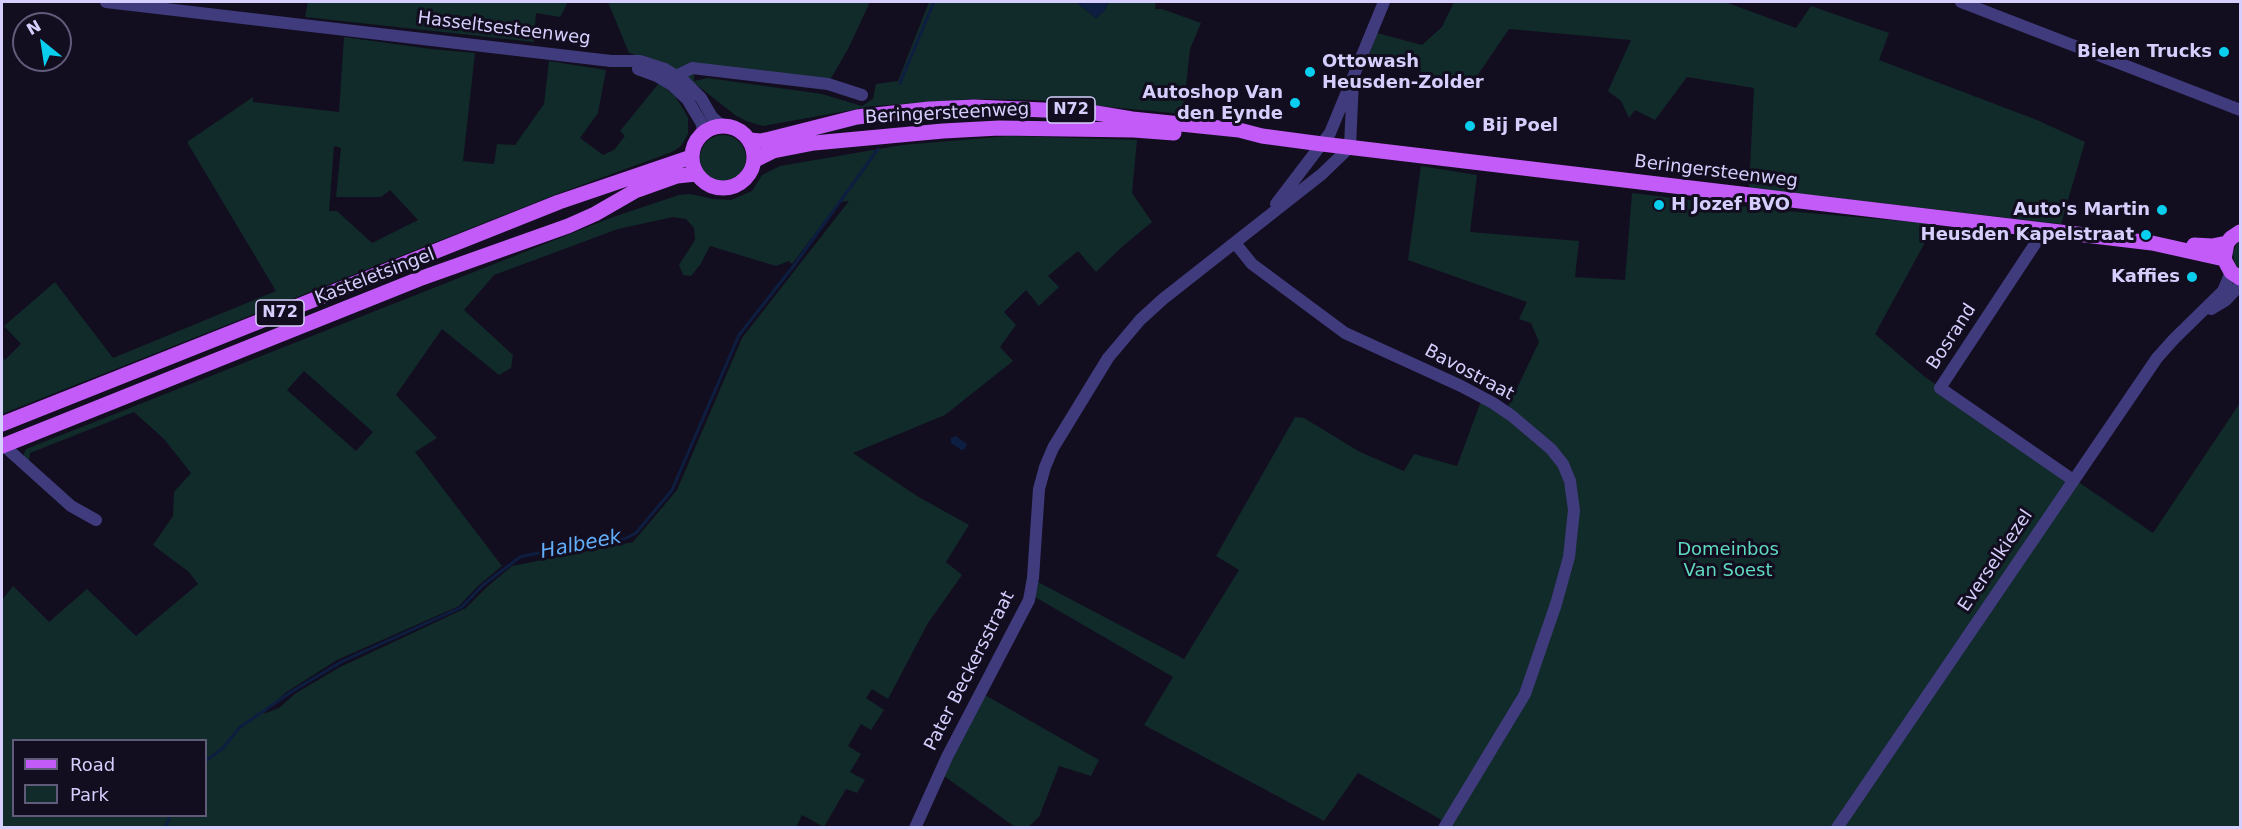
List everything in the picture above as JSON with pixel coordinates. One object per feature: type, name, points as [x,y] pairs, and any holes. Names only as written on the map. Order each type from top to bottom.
[{"type":"main road","name":"Beringersteenweg","points":[[813,136],[857,117],[878,114],[974,107],[1090,112],[1132,119],[1239,130],[1262,136],[1322,144],[2165,245],[2212,246],[2233,267]]},
{"type":"main road","points":[[722,126],[703,133],[697,140],[692,157],[696,174],[711,186],[720,189],[730,188],[740,185],[747,178],[755,160],[750,140]]},
{"type":"main road","name":"Hasseltsesteenweg","points":[[722,126],[733,127],[750,140]]},
{"type":"main road","name":"Beringersteenweg","points":[[813,136],[999,128],[1134,130],[1240,137],[1262,136]]},
{"type":"main road","name":"N72","points":[[750,140],[813,136]]},
{"type":"main road","name":"N72","points":[[755,160],[813,136]]},
{"type":"main road","name":"Kasteletsingel","points":[[2,424],[559,202],[692,157]]},
{"type":"main road","name":"Kasteletsingel","points":[[2,446],[419,279],[568,225],[595,214],[635,191],[676,176],[696,174]]},
{"type":"main road","points":[[2233,267],[2231,238],[2241,232]]},
{"type":"street","name":"Hasseltsesteenweg","points":[[106,2],[611,61],[640,62],[664,69],[676,76],[701,98],[712,117],[722,126]]},
{"type":"street","name":"Pater Beckersstraat","points":[[1264,219],[1330,133],[1384,2]]},
{"type":"street","points":[[1961,2],[2241,110]]},
{"type":"street","name":"Hasseltsesteenweg","points":[[611,61],[657,76],[672,85],[687,99],[697,113],[703,133]]},
{"type":"street","points":[[676,76],[692,68],[828,84],[862,95]]},
{"type":"street","points":[[1350,147],[1353,79]]},
{"type":"street","name":"Pater Beckersstraat","points":[[915,828],[947,757],[1029,600],[1033,578],[1039,489],[1045,467],[1053,448],[1108,358],[1163,299],[1322,174],[1350,147]]},
{"type":"street","name":"Bosrand","points":[[2042,230],[1940,388],[2073,480]]},
{"type":"street","name":"Bavostraat","points":[[1235,243],[1252,264],[1345,333],[1461,386],[1503,409],[1551,449],[1563,464],[1570,481],[1574,510],[1569,557],[1556,604],[1528,686],[1444,828]]},
{"type":"street","name":"Everselkiezel","points":[[1837,828],[2157,358],[2223,291],[2233,267]]},
{"type":"street","points":[[2,446],[71,506],[96,520]]},
{"type":"green space","points":[[308,2],[568,2],[560,17],[536,13],[534,42],[305,17]]},
{"type":"green space","points":[[608,2],[870,2],[848,49],[830,80],[694,70],[694,81],[708,78],[822,94],[862,106],[873,99],[876,84],[898,81],[929,2],[1076,2],[1096,18],[1109,2],[1156,2],[1155,9],[1162,9],[1201,23],[1190,49],[1183,114],[1036,100],[969,99],[874,106],[763,126],[735,115],[679,71],[663,63],[629,53]]},
{"type":"green space","points":[[1454,2],[1725,2],[1796,28],[1811,6],[1889,33],[1879,60],[2037,120],[2085,142],[2061,224],[1749,188],[1754,88],[1687,77],[1655,120],[1635,110],[1629,118],[1621,101],[1608,91],[1631,40],[1509,29],[1473,82],[1420,75],[1421,68],[1366,64],[1377,33],[1422,45],[1442,27]]},
{"type":"green space","points":[[344,37],[475,53],[463,161],[494,164],[497,144],[515,145],[544,104],[549,61],[606,70],[598,113],[580,138],[603,155],[614,150],[625,136],[620,131],[659,83],[675,96],[684,110],[688,118],[688,134],[681,146],[672,152],[557,194],[2,414],[2,357],[5,360],[21,344],[4,326],[55,282],[113,358],[276,291],[187,142],[253,97],[253,102],[339,112]],"holes":[[[334,146],[341,148],[336,197],[381,197],[390,190],[418,220],[372,243],[337,211],[329,211]]]},
{"type":"green space","points":[[723,135],[739,142],[746,158],[739,174],[723,181],[707,174],[700,158],[707,142]]},
{"type":"green space","points":[[1010,136],[1137,140],[1132,193],[1152,222],[1096,272],[1078,251],[1048,276],[1059,287],[1039,306],[1026,290],[1004,312],[1016,325],[1000,347],[1013,361],[945,415],[853,453],[917,496],[969,525],[946,562],[962,575],[928,623],[888,699],[872,689],[866,698],[884,710],[871,730],[861,724],[848,746],[861,754],[850,772],[865,780],[857,793],[846,789],[824,827],[802,815],[796,828],[2,828],[2,600],[13,586],[49,622],[87,589],[136,636],[198,584],[189,572],[153,545],[173,516],[174,492],[191,473],[164,439],[134,412],[30,453],[29,461],[22,459],[26,449],[613,217],[679,195],[690,194],[731,200],[752,191],[762,175],[780,166],[902,145]],"holes":[[[849,201],[742,338],[677,490],[633,542],[512,566],[466,608],[340,667],[296,693],[279,708],[263,714],[285,693],[337,660],[459,606],[502,566],[415,452],[437,438],[396,395],[442,329],[499,375],[511,368],[513,355],[464,310],[494,275],[618,229],[673,217],[686,219],[694,228],[695,240],[679,265],[683,275],[691,276],[710,246],[776,266],[789,261],[792,264],[839,202]],[[304,371],[373,432],[356,451],[287,390]]]},
{"type":"green space","name":"Domeinbos Van Soest","points":[[1421,166],[1477,175],[1470,232],[1579,241],[1575,277],[1625,280],[1632,193],[1764,209],[1935,224],[1875,334],[1925,377],[2153,533],[2240,403],[2240,827],[1444,827],[1440,819],[1358,773],[1324,821],[1144,725],[1173,677],[1035,597],[1038,582],[1184,659],[1239,570],[1216,556],[1295,417],[1304,418],[1360,452],[1404,471],[1414,454],[1457,466],[1481,401],[1508,407],[1539,342],[1531,323],[1519,319],[1527,302],[1408,260]]},
{"type":"green space","points":[[2240,241],[2240,269],[2235,264],[2233,253]]},
{"type":"green space","points":[[985,695],[1099,760],[1091,776],[1059,766],[1039,817],[1028,827],[1015,827],[944,776]]},
{"type":"water","points":[[1076,2],[1109,2],[1096,18]]},
{"type":"water","points":[[956,436],[967,444],[965,449],[961,450],[951,443],[951,438]]},
{"type":"waterway","name":"Halbeek","points":[[900,83],[934,2]]},
{"type":"waterway","name":"Halbeek","points":[[207,760],[223,748],[239,728],[291,692],[341,662],[462,607],[483,585],[520,557],[574,545],[624,539],[636,533],[672,490],[739,335],[795,264],[878,149]]},
{"type":"waterway","name":"Halbeek","points":[[165,828],[170,817]]},
{"type":"place","name":"Bielen Trucks","points":[[2224,52]]},
{"type":"place","name":"Ottowash Heusden-Zolder","points":[[1310,72]]},
{"type":"place","name":"Autoshop Van den Eynde","points":[[1295,103]]},
{"type":"place","name":"Bij Poel","points":[[1470,126]]},
{"type":"place","name":"H Jozef BVO","points":[[1659,205]]},
{"type":"place","name":"Auto's Martin","points":[[2162,210]]},
{"type":"place","name":"Heusden Kapelstraat","points":[[2146,235]]},
{"type":"place","name":"Kaffies","points":[[2192,277]]}]
